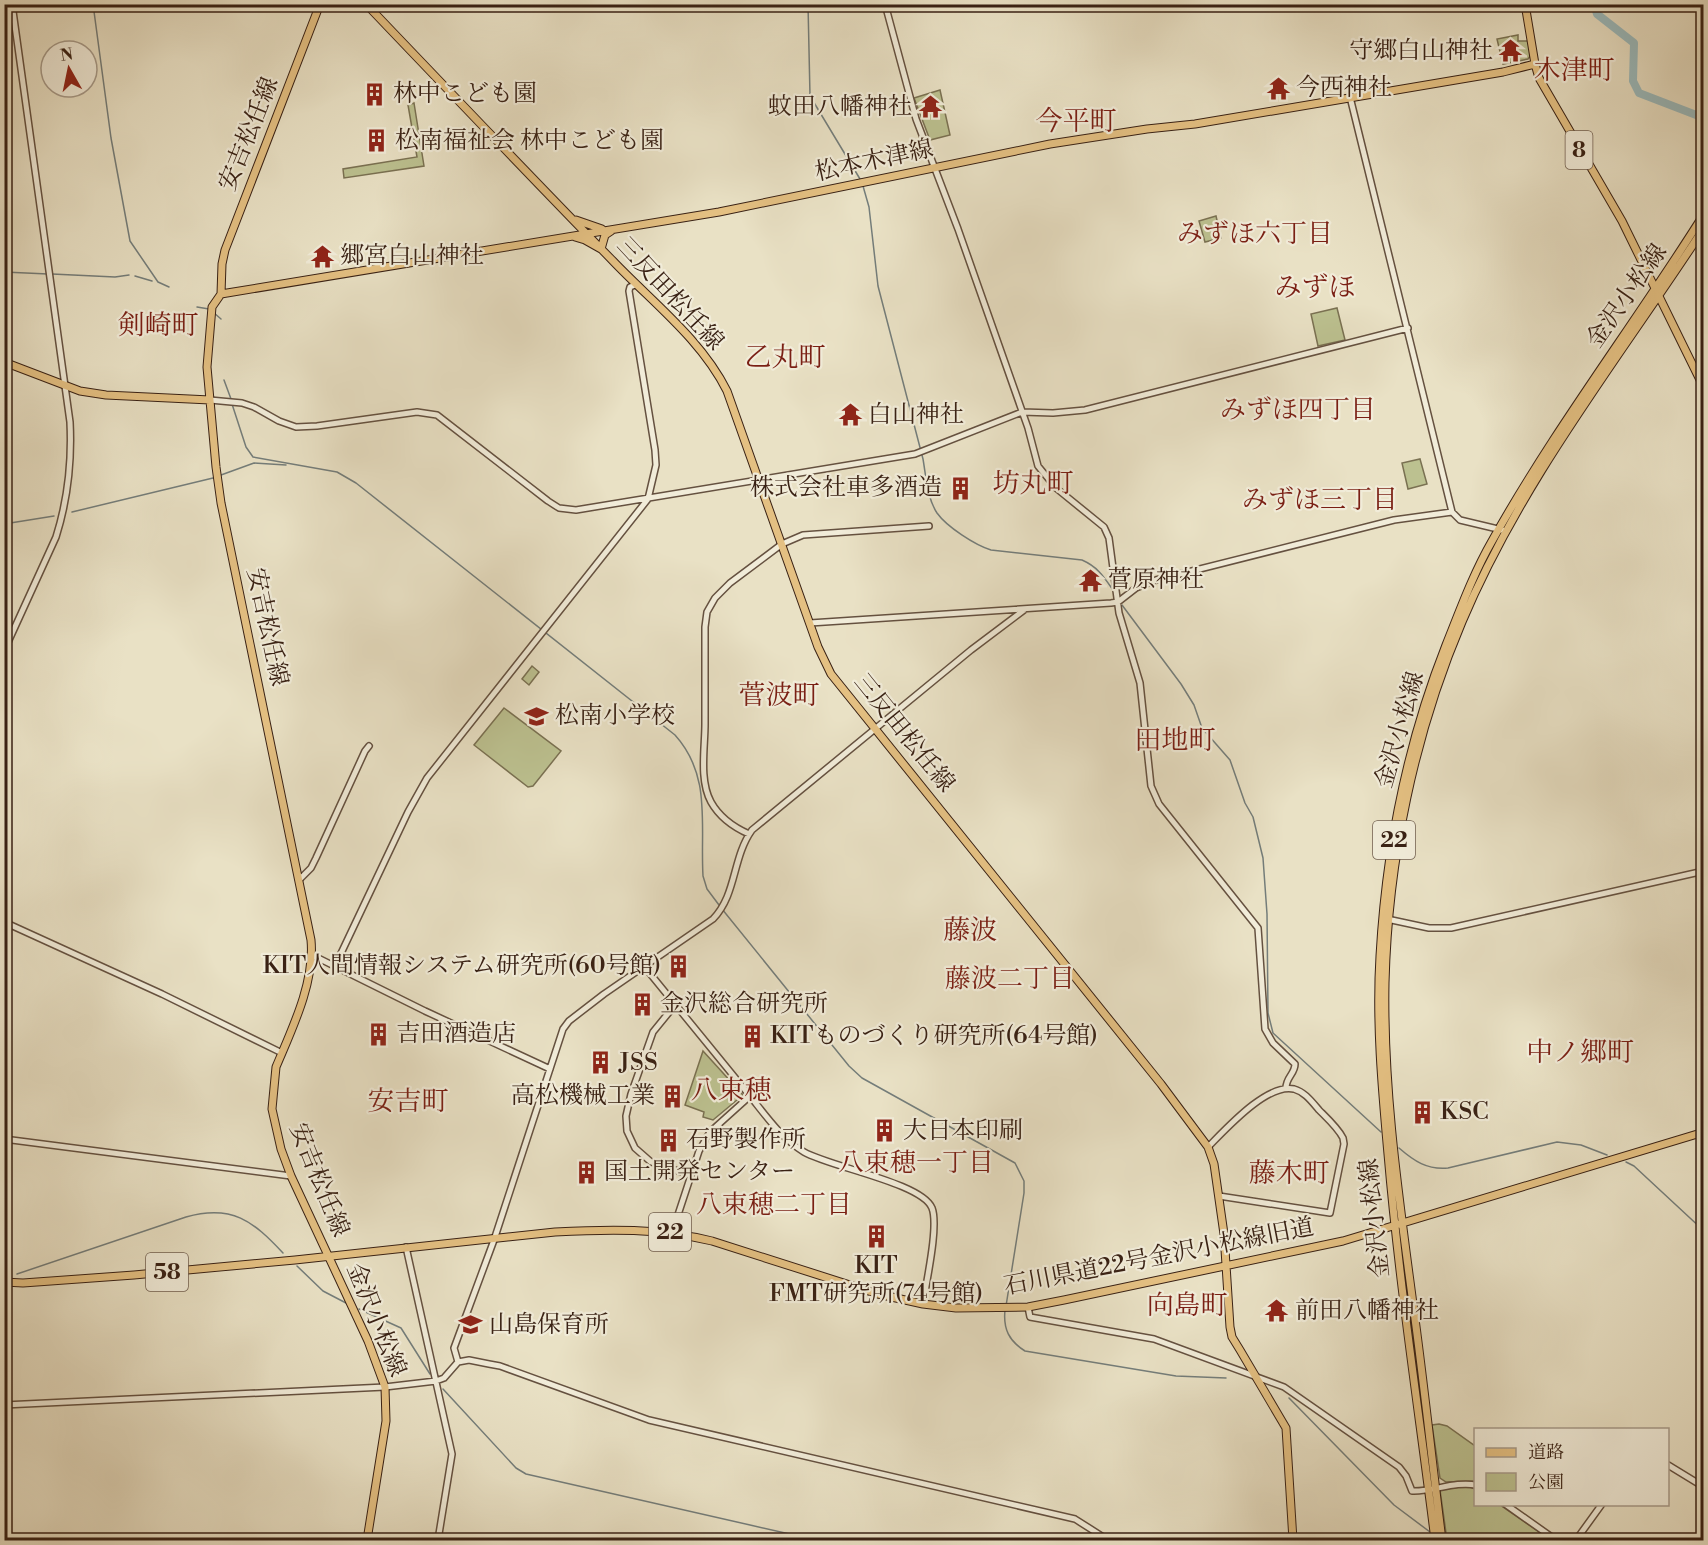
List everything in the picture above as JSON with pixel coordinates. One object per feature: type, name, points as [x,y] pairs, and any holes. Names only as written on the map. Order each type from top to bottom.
[{"type":"main road","name":"安吉松任線","points":[[320,4],[225,250],[221,294],[212,311],[207,367],[221,504],[311,940],[312,955],[305,990],[273,1083],[272,1109],[278,1140],[291,1176],[329,1257]]},
{"type":"main road","name":"三反田松任線","points":[[366,4],[708,360],[727,391],[822,658],[831,674],[1154,1075],[1208,1147],[1214,1164],[1219,1196],[1232,1337],[1286,1428],[1293,1540]]},
{"type":"main road","name":"8","points":[[1525,4],[1539,78],[1622,220],[1656,292]]},
{"type":"main road","name":"松本木津線","points":[[221,294],[785,200],[1052,144],[1195,124],[1503,72],[1535,64]]},
{"type":"main road","name":"金沢小松線","points":[[1442,1540],[1432,1489],[1394,1227],[1383,1106],[1379,1020],[1386,919],[1402,788],[1419,724],[1438,666],[1460,610],[1491,543],[1503,531],[1550,446],[1656,292],[1704,214]]},
{"type":"main road","points":[[571,218],[588,225],[612,230]]},
{"type":"main road","points":[[567,237],[576,228],[571,218]]},
{"type":"main road","name":"金沢小松線","points":[[1656,292],[1704,228]]},
{"type":"main road","points":[[567,237],[585,240],[601,249],[605,235],[612,230]]},
{"type":"main road","points":[[1656,292],[1704,388]]},
{"type":"main road","points":[[4,362],[35,372],[64,386],[106,395],[210,400]]},
{"type":"main road","name":"金沢小松線","points":[[1386,919],[1386,1051],[1391,1120],[1436,1540]]},
{"type":"main road","name":"石川県道22号金沢小松線旧道","points":[[329,1257],[555,1232],[611,1229],[672,1233],[712,1241],[878,1294],[923,1304],[956,1308],[1028,1307],[1315,1248],[1394,1227],[1704,1132]]},
{"type":"main road","name":"金沢小松線","points":[[329,1257],[372,1352],[385,1387],[386,1421],[367,1540]]},
{"type":"main road","name":"58","points":[[4,1282],[23,1283],[134,1275],[329,1257]]},
{"type":"street","points":[[4,651],[62,519],[69,484],[71,445],[70,422],[12,4]]},
{"type":"street","points":[[885,4],[916,120],[1022,412],[1038,466],[1056,488],[1104,527],[1108,538],[1119,613],[1140,683],[1154,794],[1183,836],[1258,928],[1265,1029],[1273,1043],[1295,1064],[1294,1072],[1287,1079],[1286,1088]]},
{"type":"street","points":[[1350,98],[1452,512],[1460,520],[1503,531]]},
{"type":"street","points":[[336,966],[408,812],[427,778],[544,627],[648,499],[656,465],[629,291],[630,287],[635,285]]},
{"type":"street","points":[[210,400],[231,401],[254,407],[279,421],[296,427],[417,412],[428,413],[450,425],[540,496],[559,508],[576,510],[920,452],[1022,412],[1053,413],[1085,410],[1408,328]]},
{"type":"street","points":[[810,623],[1118,602],[1136,588],[1156,580],[1394,520],[1452,512]]},
{"type":"street","points":[[749,834],[732,826],[722,817],[708,795],[704,761],[705,627],[707,612],[715,598],[730,583],[782,544],[803,535],[928,526]]},
{"type":"street","points":[[458,1362],[454,1348],[494,1240],[563,1029],[643,965],[706,924],[721,910],[730,892],[740,851],[749,834],[759,824],[964,656],[1024,610]]},
{"type":"street","points":[[299,880],[311,868],[369,746]]},
{"type":"street","points":[[1386,919],[1429,928],[1451,928],[1704,871]]},
{"type":"street","points":[[4,922],[172,999],[282,1053]]},
{"type":"street","points":[[312,955],[385,992],[550,1069]]},
{"type":"street","points":[[643,965],[772,1124],[794,1146],[824,1161],[917,1193],[932,1207],[934,1223],[923,1304]]},
{"type":"street","points":[[675,1005],[653,1032],[631,1094],[626,1116],[627,1131],[635,1148],[651,1162],[690,1175]]},
{"type":"street","points":[[1208,1147],[1266,1095],[1286,1088],[1297,1090],[1309,1097],[1343,1138],[1344,1143],[1330,1214],[1219,1196]]},
{"type":"street","points":[[672,1233],[699,1151],[710,1132],[750,1096]]},
{"type":"street","points":[[4,1139],[291,1176]]},
{"type":"street","points":[[406,1247],[452,1454],[438,1540]]},
{"type":"street","points":[[1028,1307],[1030,1317],[1154,1339],[1284,1387],[1400,1467],[1412,1491],[1466,1483],[1474,1485]]},
{"type":"street","points":[[4,1405],[385,1387],[436,1381],[444,1378],[458,1362],[469,1360],[500,1366],[649,1420],[1075,1519],[1108,1540]]},
{"type":"street","points":[[1669,1466],[1704,1487]]},
{"type":"street","points":[[1508,1506],[1556,1540]]},
{"type":"street","points":[[1576,1540],[1601,1506]]},
{"type":"green space","points":[[1518,35],[1518,41],[1529,41],[1531,55],[1528,59],[1503,64],[1497,39]]},
{"type":"green space","points":[[940,90],[950,135],[930,140],[914,98]]},
{"type":"green space","points":[[414,103],[424,166],[344,178],[343,169],[417,157],[408,105]]},
{"type":"green space","points":[[1216,216],[1221,238],[1205,242],[1199,221]]},
{"type":"green space","points":[[1337,308],[1345,340],[1318,346],[1311,314]]},
{"type":"green space","points":[[1420,459],[1427,484],[1408,489],[1402,463]]},
{"type":"green space","points":[[532,666],[539,672],[529,685],[522,679]]},
{"type":"green space","points":[[504,708],[561,751],[533,786],[528,787],[474,745]]},
{"type":"green space","points":[[703,1051],[743,1095],[713,1120],[703,1117],[704,1112],[685,1105]]},
{"type":"green space","points":[[1432,1425],[1447,1426],[1474,1445],[1474,1481],[1446,1482],[1440,1478]]},
{"type":"green space","points":[[1467,1486],[1474,1489],[1474,1506],[1501,1506],[1551,1540],[1447,1540],[1440,1490]]},
{"type":"waterway","points":[[93,4],[111,138],[130,241],[158,282],[169,287]]},
{"type":"waterway","points":[[808,4],[810,96],[860,179]]},
{"type":"waterway","points":[[1594,4],[1597,14],[1634,43],[1633,81],[1639,93],[1704,118]]},
{"type":"waterway","points":[[863,186],[869,207],[878,286],[923,459],[929,494],[937,513],[962,535],[991,550],[1082,560],[1096,569],[1113,590]]},
{"type":"waterway","points":[[4,272],[48,274]]},
{"type":"waterway","points":[[52,274],[115,277],[129,275]]},
{"type":"waterway","points":[[135,276],[152,281]]},
{"type":"waterway","points":[[197,307],[209,309]]},
{"type":"waterway","points":[[213,312],[221,319]]},
{"type":"waterway","points":[[224,380],[231,399]]},
{"type":"waterway","points":[[232,404],[246,447],[253,457],[337,472],[356,483],[675,735],[695,767],[702,802],[703,876],[707,889],[719,905]]},
{"type":"waterway","points":[[221,475],[254,463],[286,465]]},
{"type":"waterway","points":[[72,512],[213,478]]},
{"type":"waterway","points":[[4,524],[54,516]]},
{"type":"waterway","points":[[1122,605],[1181,684],[1194,705],[1202,728],[1230,760],[1245,803],[1253,817],[1263,858],[1267,914],[1268,1013],[1273,1033],[1381,1132]]},
{"type":"waterway","points":[[722,909],[849,1066],[862,1078],[1015,1163],[1024,1181],[1024,1193],[1006,1306]]},
{"type":"waterway","points":[[1399,1148],[1421,1164],[1434,1168],[1448,1168],[1557,1142],[1581,1145],[1607,1155]]},
{"type":"waterway","points":[[1626,1162],[1634,1166],[1704,1231]]},
{"type":"waterway","points":[[17,1274],[186,1217],[202,1214],[229,1214],[240,1218],[262,1232],[283,1253]]},
{"type":"waterway","points":[[297,1266],[323,1291],[346,1303]]},
{"type":"waterway","points":[[359,1309],[401,1328],[430,1374]]},
{"type":"waterway","points":[[1005,1310],[1008,1334],[1025,1351],[1176,1376],[1226,1378]]},
{"type":"waterway","points":[[443,1389],[516,1468],[526,1474],[816,1540]]},
{"type":"waterway","points":[[1289,1398],[1394,1505],[1430,1532]]},
{"type":"place","name":"守郷白山神社","points":[[1511,51]]},
{"type":"place","name":"今西神社","points":[[1278,88]]},
{"type":"place","name":"林中こども園","points":[[375,94]]},
{"type":"place","name":"蚊田八幡神社","points":[[930,107]]},
{"type":"place","name":"松南福祉会 林中こども園","points":[[377,141]]},
{"type":"place","name":"郷宮白山神社","points":[[322,256]]},
{"type":"place","name":"白山神社","points":[[850,415]]},
{"type":"place","name":"株式会社車多酒造","points":[[960,488]]},
{"type":"place","name":"菅原神社","points":[[1090,580]]},
{"type":"place","name":"松南小学校","points":[[537,716]]},
{"type":"place","name":"KIT人間情報システム研究所(60号館)","points":[[679,966]]},
{"type":"place","name":"金沢総合研究所","points":[[642,1004]]},
{"type":"place","name":"吉田酒造店","points":[[378,1034]]},
{"type":"place","name":"KITものづくり研究所(64号館)","points":[[752,1036]]},
{"type":"place","name":"JSS","points":[[601,1063]]},
{"type":"place","name":"高松機械工業","points":[[673,1096]]},
{"type":"place","name":"KSC","points":[[1422,1112]]},
{"type":"place","name":"大日本印刷","points":[[885,1131]]},
{"type":"place","name":"石野製作所","points":[[668,1140]]},
{"type":"place","name":"国土開発センター","points":[[586,1172]]},
{"type":"place","name":"KIT FMT研究所(74号館)","points":[[876,1236]]},
{"type":"place","name":"前田八幡神社","points":[[1277,1311]]},
{"type":"place","name":"山島保育所","points":[[471,1325]]},
{"type":"district","name":"木津町","points":[[1574,71]]},
{"type":"district","name":"今平町","points":[[1076,122]]},
{"type":"district","name":"みずほ六丁目","points":[[1255,234]]},
{"type":"district","name":"みずほ","points":[[1315,288]]},
{"type":"district","name":"剣崎町","points":[[158,326]]},
{"type":"district","name":"乙丸町","points":[[785,358]]},
{"type":"district","name":"みずほ四丁目","points":[[1298,410]]},
{"type":"district","name":"坊丸町","points":[[1033,484]]},
{"type":"district","name":"みずほ三丁目","points":[[1320,500]]},
{"type":"district","name":"菅波町","points":[[779,696]]},
{"type":"district","name":"田地町","points":[[1175,741]]},
{"type":"district","name":"藤波","points":[[970,931]]},
{"type":"district","name":"藤波二丁目","points":[[1010,979]]},
{"type":"district","name":"中ノ郷町","points":[[1580,1053]]},
{"type":"district","name":"八束穂","points":[[731,1091]]},
{"type":"district","name":"安吉町","points":[[408,1102]]},
{"type":"district","name":"八束穂一丁目","points":[[916,1163]]},
{"type":"district","name":"藤木町","points":[[1289,1174]]},
{"type":"district","name":"八束穂二丁目","points":[[774,1205]]},
{"type":"district","name":"向島町","points":[[1187,1306]]}]
